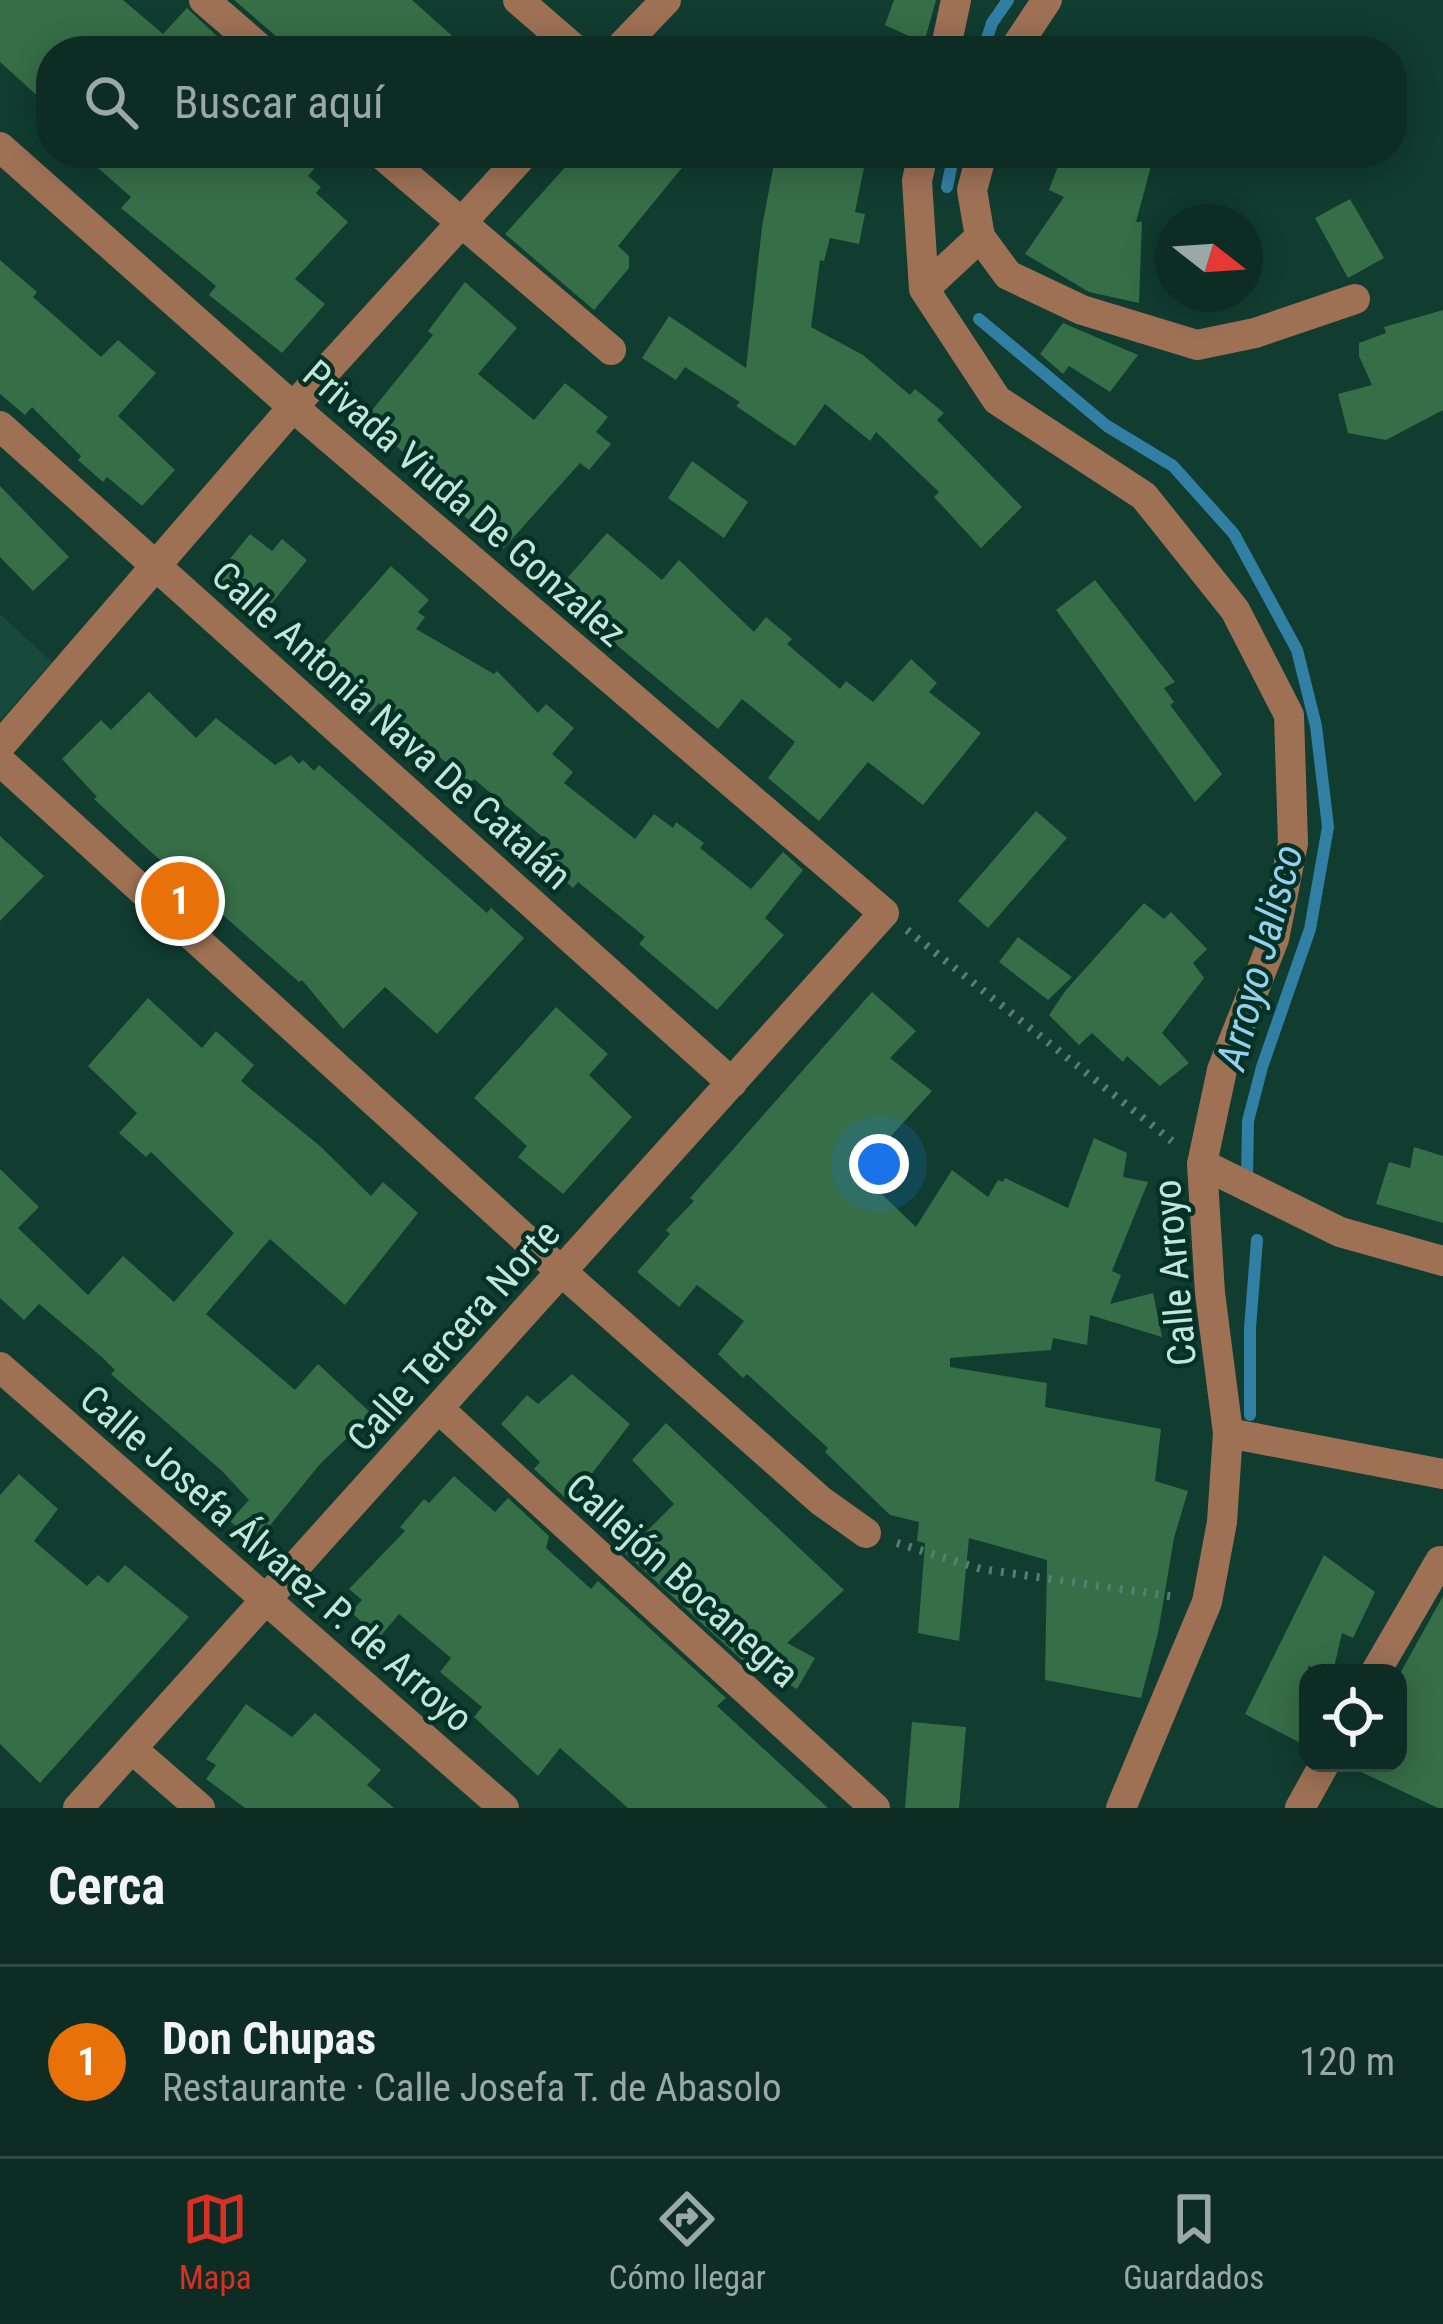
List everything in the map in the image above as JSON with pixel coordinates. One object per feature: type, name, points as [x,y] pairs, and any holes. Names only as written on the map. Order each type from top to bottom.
[{"type":"street","points":[[204,0],[246,36]]},
{"type":"street","points":[[518,0],[560,36]]},
{"type":"street","points":[[631,36],[666,0]]},
{"type":"street","points":[[948,36],[956,0]]},
{"type":"street","points":[[1023,36],[1047,0]]},
{"type":"street","name":"Privada Viuda De Gonzalez","points":[[0,147],[293,407],[884,913]]},
{"type":"street","points":[[397,168],[611,350]]},
{"type":"street","points":[[0,746],[293,407],[512,168]]},
{"type":"street","name":"Calle Arroyo","points":[[919,168],[916,182],[924,289],[998,400],[1144,496],[1234,610],[1289,715],[1293,844],[1274,939],[1222,1070],[1202,1164],[1210,1292],[1228,1433],[1222,1522],[1207,1601],[1121,1808]]},
{"type":"street","points":[[978,168],[971,190],[980,237],[1009,275],[1082,310],[1197,345],[1256,333],[1355,299]]},
{"type":"street","points":[[924,289],[980,237]]},
{"type":"street","name":"Calle Antonia Nava De Catalán","points":[[0,426],[732,1083]]},
{"type":"street","points":[[0,760],[562,1271],[821,1501],[866,1534]]},
{"type":"street","name":"Calle Tercera Norte","points":[[78,1808],[884,913]]},
{"type":"street","points":[[1202,1164],[1340,1232],[1443,1261]]},
{"type":"street","name":"Calle Josefa Álvarez P. de Arroyo","points":[[0,1367],[504,1808]]},
{"type":"street","name":"Callejón Bocanegra","points":[[439,1409],[875,1808]]},
{"type":"street","points":[[1228,1433],[1443,1474]]},
{"type":"street","points":[[1380,1664],[1440,1561]]},
{"type":"street","points":[[1418,1595],[1443,1614]]},
{"type":"street","points":[[132,1749],[200,1808]]},
{"type":"street","points":[[1300,1808],[1320,1772]]},
{"type":"path","points":[[884,913],[1202,1164]]},
{"type":"path","points":[[866,1534],[981,1570],[1207,1601]]},
{"type":"shaded area","points":[[0,614],[52,662],[0,720]]},
{"type":"building","points":[[0,0],[123,0],[163,34],[187,8],[217,36],[36,36],[36,94],[0,62]]},
{"type":"building","points":[[234,0],[412,0],[452,36],[276,36]]},
{"type":"building","points":[[894,0],[936,0],[926,36],[909,36],[885,25]]},
{"type":"building","points":[[98,168],[315,168],[308,176],[321,187],[316,193],[348,222],[295,279],[325,304],[282,353],[209,295],[216,286],[121,208],[131,197]]},
{"type":"building","points":[[564,168],[682,168],[618,246],[629,256],[629,268],[594,310],[505,234]]},
{"type":"building","points":[[773,168],[864,168],[855,212],[865,214],[859,244],[830,238],[824,261],[820,260],[811,327],[863,355],[910,395],[915,389],[944,413],[937,420],[1022,507],[981,548],[934,497],[939,492],[876,432],[870,441],[825,404],[795,446],[736,406],[740,402],[685,367],[676,380],[642,358],[669,316],[746,368]]},
{"type":"building","points":[[1057,168],[1150,168],[1136,222],[1142,222],[1139,303],[1089,292],[1025,254],[1064,197],[1049,190]]},
{"type":"building","points":[[1350,199],[1384,258],[1348,278],[1315,218]]},
{"type":"building","points":[[0,260],[37,292],[33,297],[101,357],[118,340],[156,373],[118,416],[175,470],[142,506],[78,460],[81,456],[32,407],[25,415],[0,394]]},
{"type":"building","points":[[465,282],[517,328],[478,374],[534,420],[565,383],[608,417],[596,432],[611,444],[589,470],[580,463],[503,549],[464,516],[475,504],[407,447],[403,452],[364,420],[433,335],[428,331]]},
{"type":"building","points":[[1443,310],[1443,410],[1386,440],[1348,433],[1338,394],[1372,385],[1359,356],[1359,343],[1386,333],[1384,327]]},
{"type":"building","points":[[1063,323],[1138,355],[1110,392],[1069,366],[1063,374],[1040,354]]},
{"type":"building","points":[[692,461],[748,502],[724,538],[668,498]]},
{"type":"building","points":[[0,486],[69,557],[33,591],[0,557]]},
{"type":"building","points":[[607,533],[662,580],[679,560],[754,632],[766,617],[792,639],[787,644],[840,689],[846,681],[873,702],[911,659],[937,683],[929,692],[981,733],[923,805],[868,762],[819,821],[768,778],[795,742],[742,699],[718,729],[554,593]]},
{"type":"building","points":[[250,534],[272,551],[282,539],[307,560],[263,614],[216,576]]},
{"type":"building","points":[[391,566],[429,600],[418,612],[425,617],[416,629],[494,674],[497,671],[538,713],[546,704],[574,728],[552,754],[573,772],[564,783],[635,839],[654,814],[673,828],[676,822],[751,889],[783,852],[803,870],[765,918],[784,935],[717,1010],[639,944],[645,937],[578,882],[573,888],[533,853],[545,839],[474,779],[470,784],[379,703],[370,713],[308,660]]},
{"type":"building","points":[[1095,580],[1175,682],[1164,688],[1174,702],[1170,705],[1222,774],[1195,802],[1056,610]]},
{"type":"building","points":[[149,692],[196,738],[216,718],[275,765],[291,755],[314,771],[319,765],[487,913],[491,908],[524,938],[437,1034],[385,987],[343,1029],[302,980],[142,844],[94,799],[97,797],[62,759],[101,720],[111,730]]},
{"type":"building","points":[[1036,811],[1067,838],[988,928],[958,901]]},
{"type":"building","points":[[0,836],[44,876],[0,921]]},
{"type":"building","points":[[1144,903],[1164,919],[1171,912],[1207,949],[1193,963],[1204,978],[1162,1033],[1189,1063],[1160,1086],[1127,1056],[1123,1062],[1092,1033],[1079,1045],[1049,1015]]},
{"type":"building","points":[[1018,937],[1072,977],[1048,1000],[999,962]]},
{"type":"building","points":[[872,992],[916,1031],[890,1058],[932,1091],[889,1138],[881,1151],[885,1154],[863,1176],[916,1227],[952,1170],[988,1197],[998,1180],[1005,1178],[1068,1208],[1094,1138],[1127,1153],[1123,1177],[1148,1182],[1112,1271],[1121,1275],[1110,1304],[1153,1293],[1162,1337],[1090,1315],[1087,1345],[1053,1338],[1051,1350],[950,1358],[950,1367],[1047,1383],[1045,1407],[1161,1429],[1155,1481],[1188,1491],[1141,1698],[1045,1680],[1047,1560],[969,1538],[959,1641],[918,1633],[925,1543],[917,1541],[919,1522],[890,1515],[825,1452],[828,1448],[747,1374],[743,1378],[718,1354],[744,1321],[697,1285],[679,1307],[637,1272],[670,1234],[666,1230],[694,1201],[690,1198]]},
{"type":"building","points":[[148,998],[202,1048],[216,1031],[254,1065],[241,1081],[371,1196],[383,1182],[418,1213],[345,1305],[270,1239],[206,1314],[295,1390],[318,1364],[372,1414],[320,1464],[255,1544],[230,1521],[249,1500],[222,1471],[39,1304],[24,1320],[0,1298],[0,1169],[39,1207],[18,1228],[88,1295],[123,1256],[174,1302],[234,1233],[151,1152],[146,1157],[119,1133],[137,1113],[88,1066]]},
{"type":"building","points":[[556,1007],[608,1054],[589,1075],[632,1117],[563,1194],[518,1157],[527,1146],[474,1098]]},
{"type":"building","points":[[1414,1147],[1443,1156],[1443,1223],[1376,1204],[1389,1162],[1410,1168]]},
{"type":"building","points":[[572,1374],[630,1424],[570,1502],[534,1469],[540,1462],[501,1424],[527,1395],[538,1404]]},
{"type":"building","points":[[666,1423],[844,1590],[787,1643],[815,1658],[797,1689],[760,1667],[755,1672],[625,1553],[674,1504],[632,1460]]},
{"type":"building","points":[[19,1474],[58,1509],[34,1541],[87,1586],[98,1575],[108,1583],[125,1565],[189,1617],[40,1783],[0,1744],[0,1495]]},
{"type":"building","points":[[454,1476],[495,1512],[508,1498],[549,1536],[546,1548],[591,1589],[598,1581],[726,1698],[717,1706],[828,1808],[628,1808],[560,1748],[538,1776],[474,1717],[482,1707],[440,1672],[451,1658],[399,1614],[379,1638],[351,1612],[362,1600],[349,1589],[405,1531],[400,1527],[424,1499],[429,1503]]},
{"type":"building","points":[[1324,1555],[1375,1592],[1353,1638],[1342,1633],[1335,1664],[1299,1664],[1299,1742],[1245,1714]]},
{"type":"building","points":[[1443,1596],[1443,1808],[1361,1772],[1407,1772],[1405,1664]]},
{"type":"building","points":[[246,1704],[292,1737],[315,1713],[381,1770],[367,1785],[394,1808],[245,1808],[206,1779],[216,1765],[206,1759]]},
{"type":"building","points":[[912,1722],[966,1727],[959,1808],[905,1808]]},
{"type":"waterway","name":"Arroyo Jalisco","points":[[988,36],[1008,0]]},
{"type":"waterway","name":"Arroyo Jalisco","points":[[947,187],[951,168]]},
{"type":"waterway","name":"Arroyo Jalisco","points":[[979,319],[1107,426],[1173,466],[1234,534],[1297,650],[1316,726],[1328,827],[1310,929],[1248,1121],[1247,1176]]},
{"type":"waterway","name":"Arroyo Jalisco","points":[[1250,1415],[1257,1240]]},
{"type":"place","name":"Don Chupas","points":[[180,901]]}]
